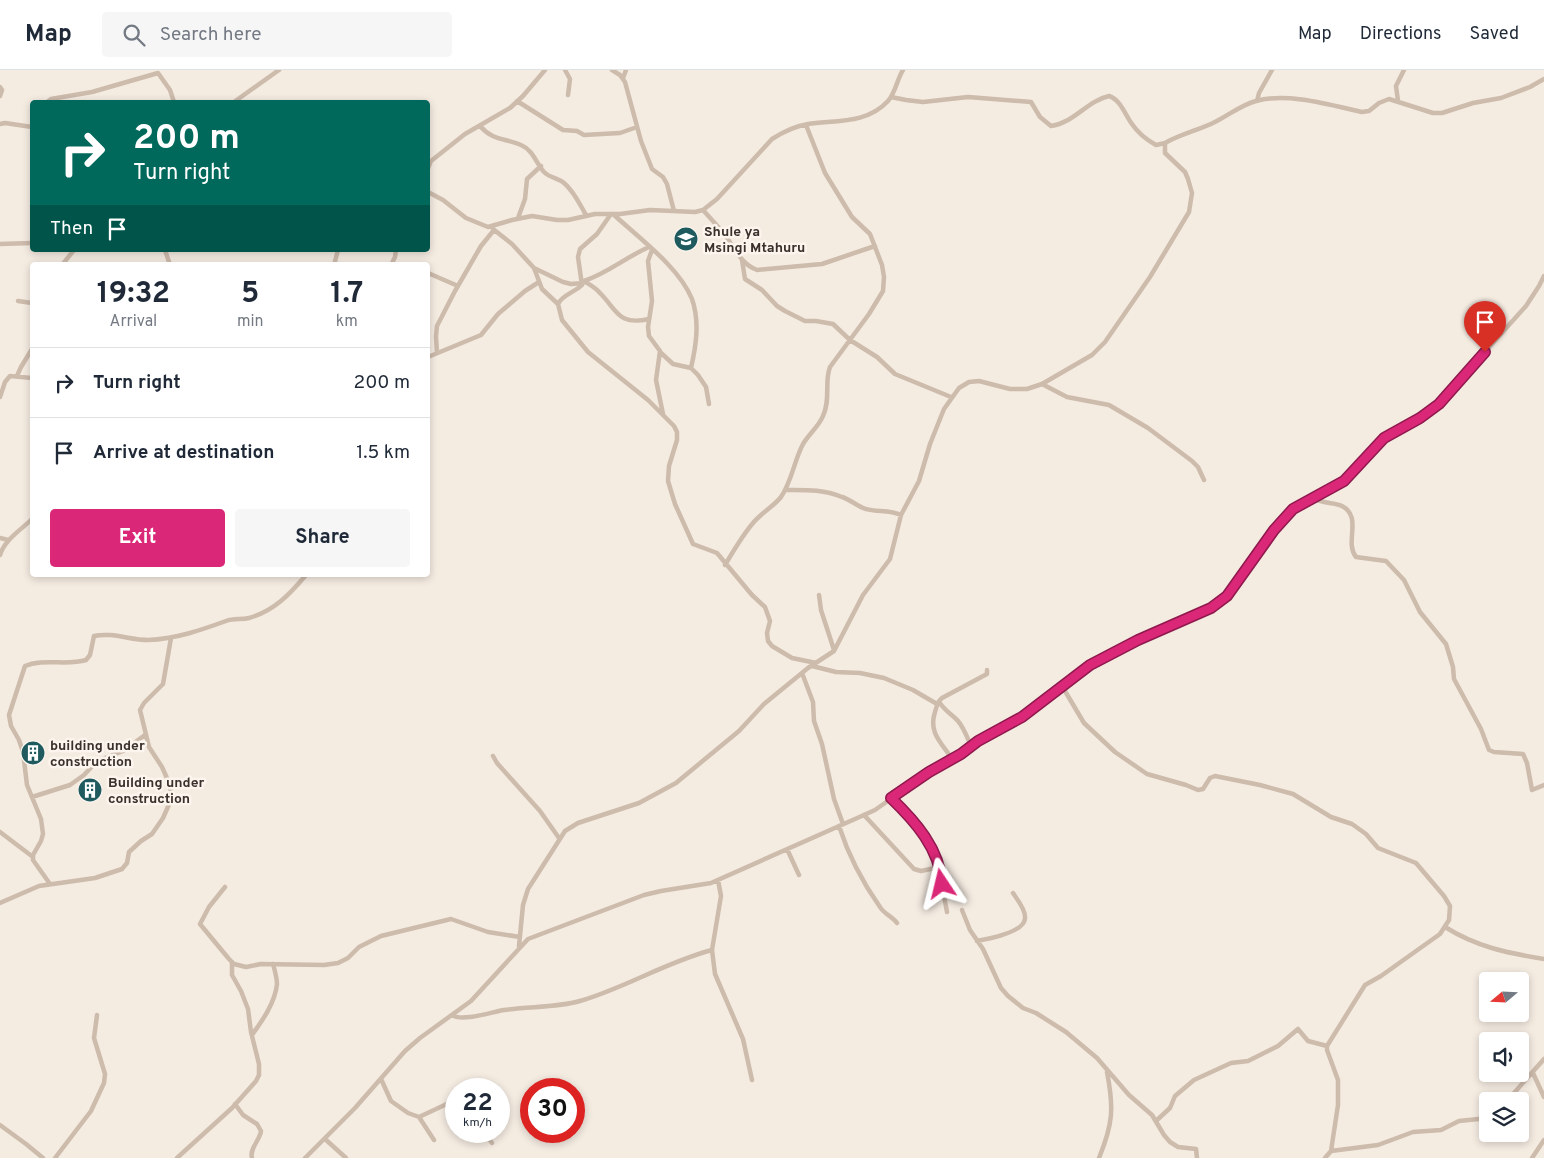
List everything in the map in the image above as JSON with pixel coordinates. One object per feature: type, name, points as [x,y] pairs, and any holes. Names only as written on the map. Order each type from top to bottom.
[{"type":"street","points":[[237,100],[279,70]]},
{"type":"street","points":[[430,164],[453,144],[510,108],[545,70]]},
{"type":"street","points":[[566,70],[570,79],[568,95]]},
{"type":"street","points":[[612,70],[623,78]]},
{"type":"street","points":[[626,70],[623,78],[637,127],[652,168],[663,177],[667,184],[674,211]]},
{"type":"street","points":[[437,353],[437,326],[492,228],[518,218],[532,216],[568,220],[586,215],[650,210],[695,212],[703,210],[726,191],[772,139],[787,131],[806,125],[841,122],[863,117],[876,111],[891,97],[903,70]]},
{"type":"street","points":[[1257,101],[1259,93],[1272,70]]},
{"type":"street","points":[[1398,101],[1396,86],[1404,70]]},
{"type":"street","points":[[50,100],[92,92],[158,73],[170,90],[173,100]]},
{"type":"street","points":[[891,97],[924,102],[968,97],[1028,101],[1033,103],[1040,117],[1052,126],[1067,122],[1091,104],[1109,96],[1116,100],[1131,123],[1145,138],[1156,145],[1214,122],[1237,109],[1257,101],[1282,98],[1315,102],[1362,112],[1369,111],[1386,100],[1398,101],[1434,113],[1442,113],[1473,103],[1501,98],[1530,87],[1544,79]]},
{"type":"street","points":[[0,87],[2,90],[0,96]]},
{"type":"street","points":[[517,102],[563,130],[577,131],[584,135],[620,132],[637,127]]},
{"type":"street","points":[[0,124],[5,122],[30,127]]},
{"type":"street","points":[[725,565],[736,546],[754,523],[775,504],[785,490],[802,446],[823,416],[828,394],[827,376],[830,367],[883,291],[883,271],[870,234],[852,217],[844,206],[825,173],[806,125]]},
{"type":"street","points":[[480,126],[490,136],[521,145],[527,149],[544,172],[564,182],[586,215]]},
{"type":"street","points":[[519,947],[523,905],[528,889],[565,831],[578,823],[639,804],[676,784],[732,738],[764,704],[834,650],[863,595],[890,558],[901,515],[919,481],[930,444],[944,409],[959,388],[974,381],[983,381],[1018,390],[1042,384],[1100,349],[1150,277],[1189,212],[1192,193],[1188,179],[1185,172],[1165,153],[1165,143]]},
{"type":"street","points":[[518,218],[525,200],[527,179],[541,166]]},
{"type":"street","points":[[430,193],[443,200],[466,218],[492,228],[512,244],[534,268],[562,282],[571,284],[583,282],[630,256],[650,248]]},
{"type":"street","points":[[703,210],[726,236],[742,260],[757,270],[813,266],[850,256],[875,246]]},
{"type":"street","points":[[612,214],[650,248],[683,283],[692,300],[697,338],[691,368]]},
{"type":"street","points":[[558,304],[560,300],[576,291],[583,282],[578,257],[580,249],[597,234],[612,214]]},
{"type":"street","points":[[0,244],[30,243]]},
{"type":"street","points":[[650,248],[648,261],[652,301],[649,336],[660,352],[673,364],[691,368],[706,387],[709,404]]},
{"type":"street","points":[[64,262],[72,252]]},
{"type":"street","points":[[742,260],[746,279],[762,290],[777,306],[804,321],[833,324],[850,340],[876,357],[895,374],[951,397]]},
{"type":"street","points":[[534,268],[539,282],[546,293],[558,304],[562,320],[588,352],[648,400],[674,426],[677,432],[677,440],[667,472],[675,504],[693,544],[716,553],[752,595],[765,607],[770,621],[767,634],[768,641],[772,646],[792,658],[836,672],[884,678],[938,702],[963,727],[971,746]]},
{"type":"street","points":[[430,275],[458,286]]},
{"type":"street","points":[[305,1158],[325,1139],[405,1051],[471,1001],[508,962],[519,947],[534,936],[644,895],[668,889],[705,885],[864,815],[995,731],[1022,717],[1090,665],[1138,640],[1211,608],[1220,602],[1227,596],[1284,518],[1293,509],[1344,481],[1384,438],[1420,418],[1439,404],[1526,306],[1544,276]]},
{"type":"street","points":[[430,356],[482,335],[498,314],[525,291],[539,282]]},
{"type":"street","points":[[583,282],[599,291],[620,317],[636,320],[649,319]]},
{"type":"street","points":[[18,301],[30,303]]},
{"type":"street","points":[[17,376],[30,352]]},
{"type":"street","points":[[660,352],[656,380],[664,415]]},
{"type":"street","points":[[0,397],[7,378],[10,376],[30,378]]},
{"type":"street","points":[[1042,384],[1068,397],[1109,405],[1129,416],[1192,461],[1198,467],[1204,480]]},
{"type":"street","points":[[785,490],[830,492],[844,497],[863,508],[893,512],[901,515]]},
{"type":"street","points":[[1312,498],[1323,503],[1341,506],[1350,513],[1353,522],[1352,548],[1356,557],[1386,561],[1404,580],[1420,612],[1446,644],[1456,684],[1481,730],[1489,750],[1523,754],[1527,763],[1532,790],[1544,785]]},
{"type":"street","points":[[0,555],[8,540],[30,521]]},
{"type":"street","points":[[0,538],[8,540]]},
{"type":"street","points":[[33,857],[43,834],[41,819],[27,784],[23,752],[19,740],[10,726],[9,714],[25,666],[36,663],[86,660],[90,655],[94,636],[106,635],[134,640],[170,638],[197,632],[231,619],[243,620],[257,616],[285,600],[304,577]]},
{"type":"street","points":[[819,595],[821,610],[834,650]]},
{"type":"street","points":[[0,903],[39,886],[96,878],[122,869],[127,863],[129,852],[152,834],[163,818],[171,800],[170,785],[162,767],[152,754],[145,735],[140,710],[144,703],[164,684],[170,638]]},
{"type":"street","points":[[952,759],[933,730],[933,717],[938,702],[987,674],[987,670]]},
{"type":"street","points":[[802,673],[813,702],[814,721],[822,744],[844,841],[874,898],[883,911],[889,914],[896,923]]},
{"type":"street","points":[[1062,686],[1084,723],[1115,752],[1147,774],[1198,790],[1203,789],[1213,776],[1260,785],[1293,794],[1320,811],[1352,824],[1366,834],[1378,848],[1416,863],[1450,906],[1449,920],[1440,934],[1365,985],[1327,1046],[1338,1080],[1338,1105],[1331,1152],[1325,1158]]},
{"type":"street","points":[[32,797],[70,785],[84,776],[97,761],[123,751],[145,735]]},
{"type":"street","points":[[493,756],[497,763],[540,811],[559,838]]},
{"type":"street","points":[[891,798],[918,827],[937,858],[947,912]]},
{"type":"street","points":[[864,815],[914,869],[921,871],[940,867]]},
{"type":"street","points":[[0,832],[33,857],[33,860],[50,884]]},
{"type":"street","points":[[787,849],[799,875]]},
{"type":"street","points":[[718,880],[721,896],[712,950],[715,974],[743,1040],[752,1080]]},
{"type":"street","points":[[225,887],[209,907],[200,924],[232,962],[240,966],[273,964],[324,965],[338,963],[348,958],[359,947],[381,936],[451,919],[488,932],[520,937]]},
{"type":"street","points":[[977,941],[1005,934],[1023,924],[1026,920],[1025,914],[1013,893]]},
{"type":"street","points":[[962,910],[983,949],[1000,988],[1023,1008],[1036,1013],[1066,1032],[1097,1058],[1129,1095],[1157,1120],[1168,1140],[1178,1147],[1196,1149],[1197,1158]]},
{"type":"street","points":[[1445,927],[1462,938],[1486,948],[1544,959]]},
{"type":"street","points":[[452,1015],[458,1018],[466,1018],[506,1010],[549,1007],[580,1001],[620,987],[697,954],[712,950]]},
{"type":"street","points":[[177,1158],[235,1104],[256,1081],[259,1075],[259,1064],[248,1009],[232,975],[232,962]]},
{"type":"street","points":[[252,1035],[265,1016],[275,991],[277,983],[273,964]]},
{"type":"street","points":[[55,1158],[91,1111],[104,1083],[104,1074],[94,1038],[97,1015]]},
{"type":"street","points":[[1157,1120],[1170,1108],[1175,1096],[1194,1080],[1231,1063],[1248,1061],[1271,1050],[1298,1028],[1308,1041],[1327,1046]]},
{"type":"street","points":[[1515,1092],[1544,1059]]},
{"type":"street","points":[[1099,1158],[1112,1120],[1107,1070]]},
{"type":"street","points":[[1533,1073],[1544,1096]]},
{"type":"street","points":[[381,1079],[391,1101],[408,1113],[419,1117],[434,1140]]},
{"type":"street","points":[[235,1104],[243,1115],[257,1124],[261,1131],[260,1138],[252,1150],[252,1158]]},
{"type":"street","points":[[419,1117],[445,1105]]},
{"type":"street","points":[[1331,1152],[1378,1145],[1413,1132],[1441,1130],[1459,1121],[1479,1119]]},
{"type":"street","points":[[0,1125],[43,1158]]},
{"type":"street","points":[[325,1139],[346,1158]]},
{"type":"street","points":[[1532,1158],[1544,1140]]},
{"type":"place","name":"Shule ya Msingi Mtahuru","points":[[686,239]]},
{"type":"place","name":"building under construction","points":[[33,753]]},
{"type":"place","name":"Building under construction","points":[[90,790]]},
{"type":"route","points":[[942,884],[937,858],[918,827],[891,798],[929,772],[961,754],[978,741],[1022,717],[1090,665],[1138,640],[1211,608],[1220,602],[1227,596],[1274,530],[1293,509],[1344,481],[1384,438],[1420,418],[1439,404],[1485,352]]}]
